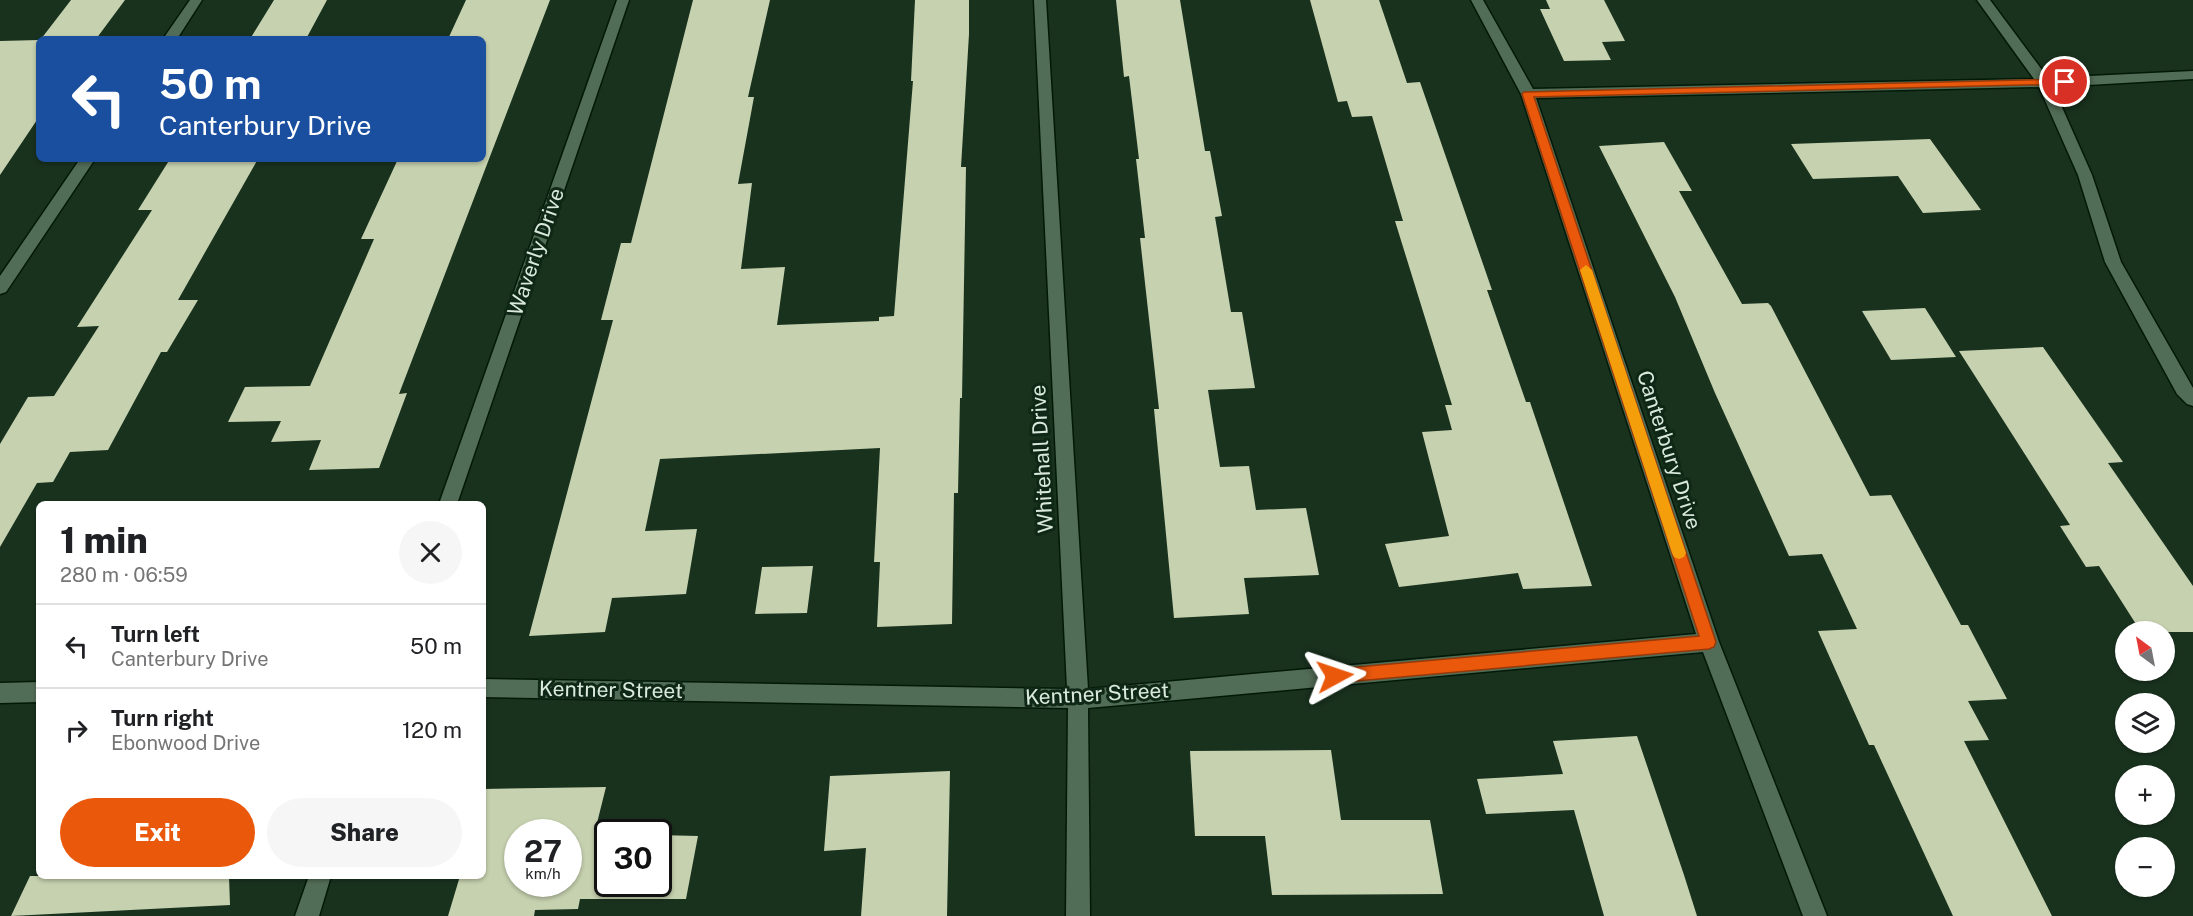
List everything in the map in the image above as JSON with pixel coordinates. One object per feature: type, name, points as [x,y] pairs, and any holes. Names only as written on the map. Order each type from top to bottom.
[{"type":"street","points":[[172,36],[196,0]]},
{"type":"street","name":"Waverly Drive","points":[[449,501],[623,0]]},
{"type":"street","name":"Whitehall Drive","points":[[1040,0],[1078,699],[1078,916]]},
{"type":"street","name":"Canterbury Drive","points":[[1477,0],[1528,94],[1709,642],[1815,916]]},
{"type":"street","points":[[1983,0],[2043,83],[2085,175],[2113,262],[2183,389],[2193,399]]},
{"type":"street","points":[[1528,94],[2043,83],[2193,75]]},
{"type":"street","points":[[0,288],[86,162]]},
{"type":"street","name":"Kentner Street","points":[[486,688],[1078,699],[1709,642]]},
{"type":"street","points":[[0,693],[36,692]]},
{"type":"street","points":[[307,916],[319,879]]},
{"type":"building","points":[[71,0],[125,0],[98,36],[43,36]]},
{"type":"building","points":[[274,0],[327,0],[308,36],[252,36]]},
{"type":"building","points":[[466,0],[550,0],[399,394],[407,393],[379,468],[309,470],[321,440],[271,442],[281,421],[228,422],[245,387],[310,386],[374,239],[361,239],[397,162],[486,162],[486,36],[449,36]]},
{"type":"building","points":[[693,0],[770,0],[748,97],[754,97],[738,184],[752,183],[741,269],[785,267],[777,325],[879,321],[879,317],[894,316],[913,81],[911,81],[915,0],[969,0],[961,167],[966,167],[962,398],[960,398],[958,493],[954,493],[952,624],[877,627],[880,562],[874,562],[880,448],[660,459],[645,531],[697,529],[686,594],[612,598],[605,632],[529,636],[613,320],[601,320],[621,243],[631,243]]},
{"type":"building","points":[[1116,0],[1180,0],[1205,151],[1210,151],[1222,216],[1215,217],[1231,312],[1242,312],[1255,388],[1208,390],[1220,467],[1249,466],[1256,510],[1306,508],[1319,575],[1244,578],[1249,614],[1174,618],[1154,409],[1159,409],[1140,238],[1145,238],[1136,159],[1139,159],[1129,76],[1124,77]]},
{"type":"building","points":[[1310,0],[1379,0],[1407,83],[1420,82],[1492,290],[1487,290],[1526,402],[1530,402],[1592,586],[1523,589],[1518,573],[1399,587],[1385,544],[1449,536],[1422,432],[1452,430],[1445,405],[1452,405],[1395,221],[1403,221],[1372,116],[1352,117],[1347,101],[1338,102]]},
{"type":"building","points":[[1546,0],[1604,0],[1625,41],[1602,42],[1611,60],[1564,61],[1540,9],[1550,9]]},
{"type":"building","points":[[36,40],[36,121],[0,175],[0,41]]},
{"type":"building","points":[[1930,139],[1981,210],[1923,213],[1898,176],[1813,179],[1791,144]]},
{"type":"building","points":[[1664,142],[1692,191],[1679,191],[1742,304],[1768,303],[1771,306],[1870,496],[1891,495],[1961,625],[1968,625],[2007,699],[1968,701],[1989,740],[1964,741],[2052,916],[1953,916],[1874,745],[1869,745],[1818,631],[1857,629],[1822,554],[1789,556],[1715,393],[1675,297],[1599,146]]},
{"type":"building","points":[[168,162],[256,162],[178,300],[198,300],[167,352],[161,352],[108,450],[70,452],[53,482],[37,483],[0,547],[0,444],[28,397],[54,396],[99,326],[77,327],[152,210],[138,210]]},
{"type":"building","points":[[1925,308],[1956,357],[1891,360],[1862,311]]},
{"type":"building","points":[[2043,347],[2123,462],[2108,463],[2193,586],[2193,632],[2175,632],[2175,621],[2134,621],[2099,566],[2086,567],[2060,526],[2070,525],[1959,351]]},
{"type":"building","points":[[813,566],[807,613],[755,614],[762,567]]},
{"type":"building","points":[[1637,736],[1697,916],[1604,916],[1574,810],[1486,814],[1477,779],[1563,774],[1553,741]]},
{"type":"building","points":[[1331,750],[1341,820],[1430,820],[1443,894],[1272,895],[1265,836],[1195,836],[1190,751]]},
{"type":"building","points":[[950,771],[947,916],[861,916],[866,848],[824,851],[830,776]]},
{"type":"building","points":[[606,787],[598,819],[594,819],[594,897],[672,897],[672,835],[698,836],[686,899],[580,899],[578,909],[535,910],[534,916],[448,916],[459,879],[486,879],[486,789]]},
{"type":"building","points":[[30,876],[36,876],[36,879],[229,879],[230,905],[11,916]]},
{"type":"slow traffic","points":[[1586,270],[1679,553]]},
{"type":"route","points":[[1335,676],[1709,642],[1528,94],[2065,82]]}]
